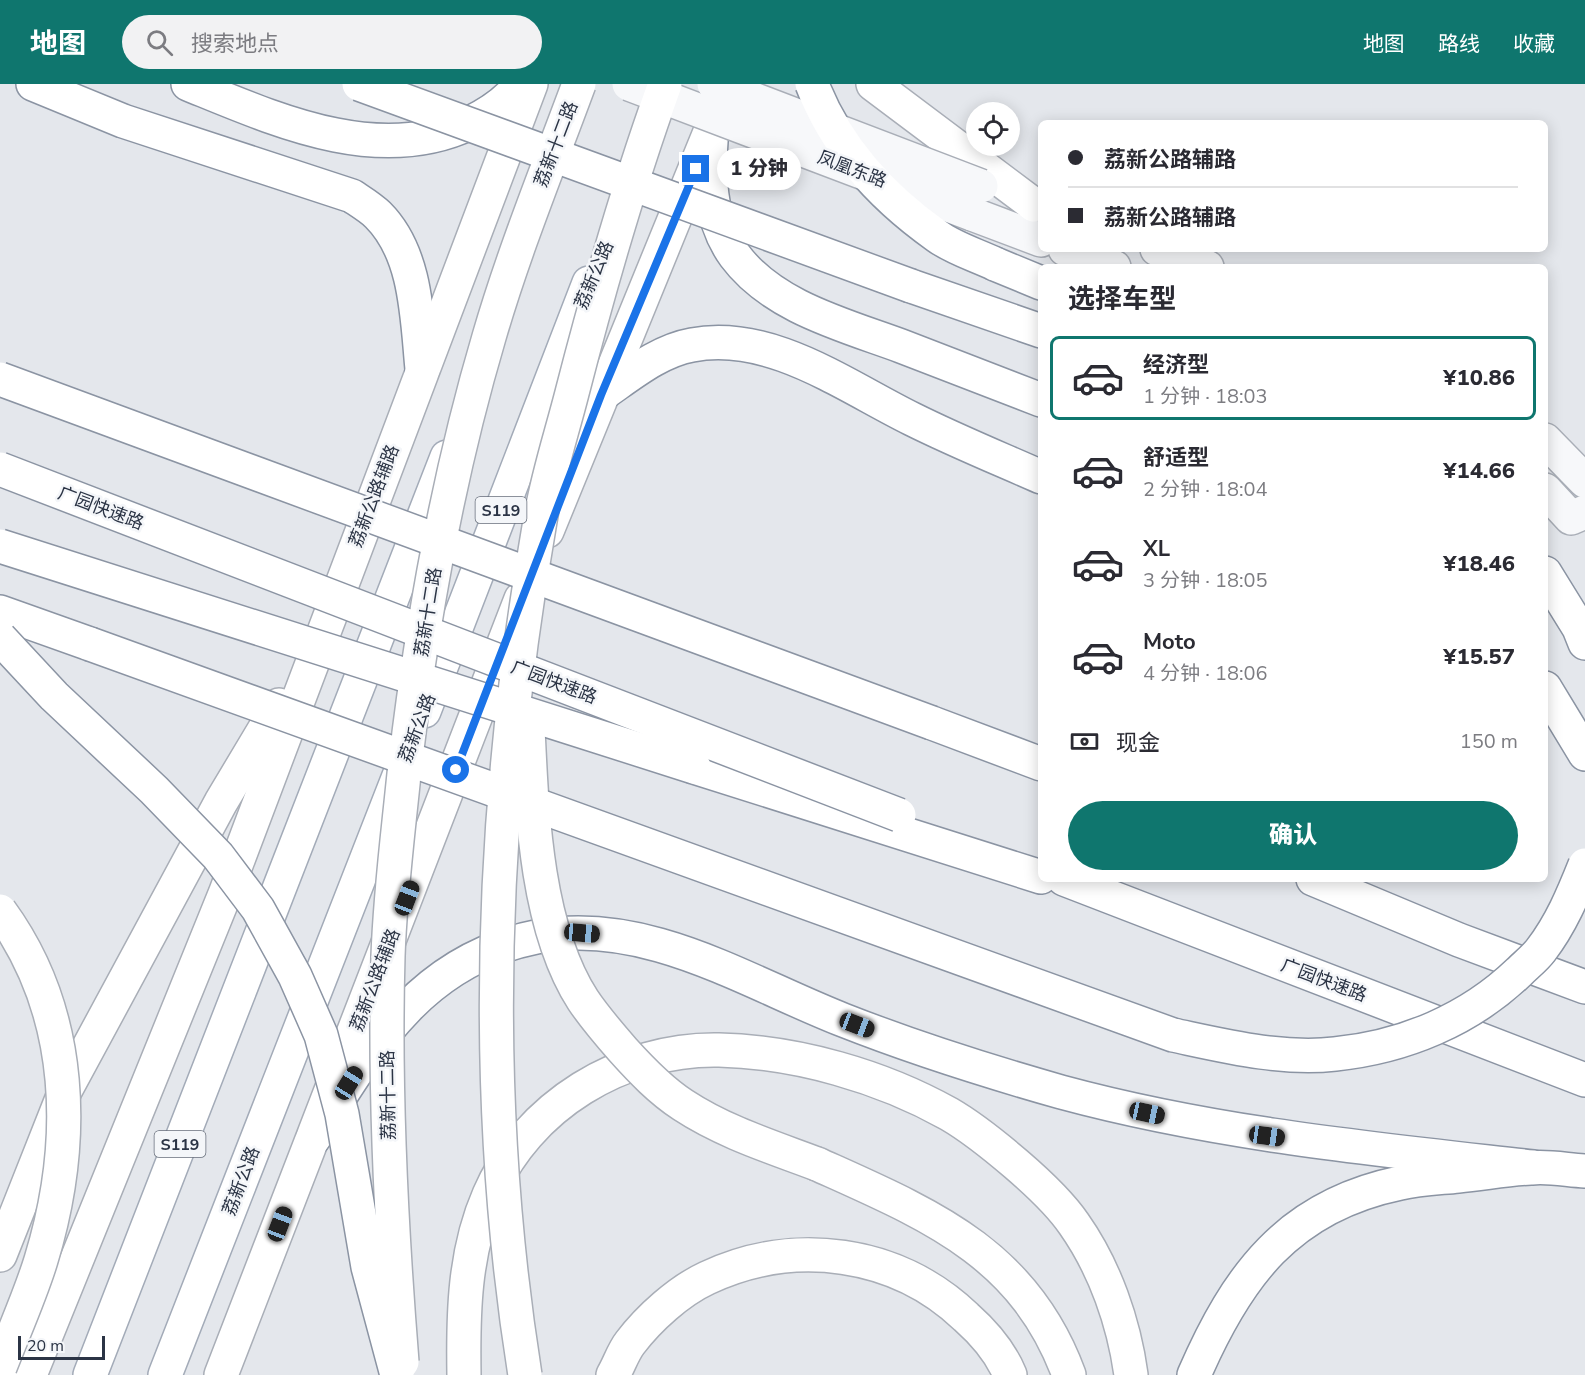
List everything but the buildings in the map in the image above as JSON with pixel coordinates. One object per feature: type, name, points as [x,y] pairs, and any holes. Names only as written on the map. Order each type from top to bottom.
[{"type":"main road","points":[[33,84],[134,125],[352,196],[379,216],[401,249],[415,296],[422,369]]},
{"type":"main road","points":[[188,84],[282,122],[321,132],[381,140],[411,139],[454,130],[489,114],[520,84]]},
{"type":"main road","points":[[359,84],[911,286],[1038,330]]},
{"type":"main road","name":"荔新公路辅路","points":[[30,1375],[225,894],[531,84]]},
{"type":"main road","name":"荔新十二路","points":[[404,1375],[391,1231],[386,1099],[390,929],[411,713],[433,578],[455,465],[486,347],[533,206],[579,84]]},
{"type":"main road","name":"S119","points":[[90,1375],[271,914],[591,84]]},
{"type":"main road","points":[[525,1375],[507,1238],[497,1068],[500,880],[508,773],[524,627],[540,518],[601,279],[633,173],[665,84]]},
{"type":"main road","name":"荔新公路","points":[[165,1375],[588,286],[678,84]]},
{"type":"main road","name":"荔新公路辅路","points":[[221,1375],[601,395],[656,269],[731,84]]},
{"type":"main road","points":[[812,84],[821,108],[846,152],[885,193],[938,237],[1038,282]]},
{"type":"main road","points":[[873,84],[1038,206]]},
{"type":"main road","points":[[711,129],[710,192],[721,229],[734,255],[757,280],[813,313],[1038,399]]},
{"type":"main road","points":[[601,395],[663,354],[692,345],[727,342],[763,348],[794,360],[959,442],[1038,476]]},
{"type":"main road","points":[[0,379],[1038,763]]},
{"type":"main road","name":"广园快速路","points":[[0,469],[1038,869]]},
{"type":"main road","points":[[0,546],[1038,876]]},
{"type":"main road","points":[[1548,578],[1579,628],[1585,643]]},
{"type":"main road","points":[[0,612],[1162,1031],[1233,1048],[1286,1054],[1334,1054],[1395,1044],[1457,1019],[1501,989],[1541,951],[1570,904],[1585,865]]},
{"type":"main road","points":[[524,627],[535,837],[543,890],[566,967],[582,999],[607,1032],[645,1075],[684,1105],[734,1131],[890,1197],[954,1231],[999,1266],[1031,1302],[1057,1341],[1069,1375]]},
{"type":"main road","points":[[0,1256],[65,1091],[221,802],[322,634]]},
{"type":"main road","points":[[0,638],[54,696],[154,790],[218,856],[258,909],[295,976],[321,1035],[342,1114],[368,1267],[397,1375]]},
{"type":"main road","points":[[1548,693],[1585,754]]},
{"type":"main road","points":[[1057,882],[1122,902]]},
{"type":"main road","name":"广园快速路","points":[[1072,882],[1585,1080]]},
{"type":"main road","points":[[1320,882],[1459,940],[1585,987]]},
{"type":"main road","points":[[0,911],[28,957],[44,991],[53,1022],[64,1081],[65,1132],[58,1185],[41,1260],[0,1366]]},
{"type":"main road","points":[[314,1138],[361,1064],[398,1016],[433,985],[467,961],[506,945],[539,937],[571,934],[623,937],[674,950],[728,969],[839,1018],[910,1045],[1072,1095],[1228,1130],[1533,1167],[1585,1171]]},
{"type":"main road","points":[[464,1375],[463,1322],[467,1274],[476,1232],[489,1195],[508,1158],[522,1140],[561,1102],[593,1081],[624,1066],[667,1055],[718,1050],[775,1056],[838,1069],[899,1089],[950,1115],[993,1145],[1038,1184],[1074,1224],[1104,1279],[1126,1339],[1131,1375]]},
{"type":"main road","points":[[1194,1375],[1212,1332],[1237,1289],[1266,1254],[1304,1221],[1348,1199],[1400,1183],[1533,1167]]},
{"type":"main road","points":[[613,1375],[630,1343],[662,1308],[706,1278],[751,1263],[807,1255],[858,1258],[910,1275],[948,1299],[978,1328],[1005,1363],[1010,1375]]},
{"type":"street","name":"凤凰东路","points":[[629,84],[977,200],[1038,206]]},
{"type":"street","name":"凤凰东路","points":[[714,84],[977,200],[1038,238]]},
{"type":"street","points":[[1073,252],[1105,264]]},
{"type":"street","points":[[1166,252],[1200,264]]},
{"type":"street","points":[[1548,443],[1585,481]]},
{"type":"street","points":[[1548,493],[1571,518],[1585,512]]},
{"type":"route","points":[[456,770],[601,395],[656,269],[696,169]]}]
